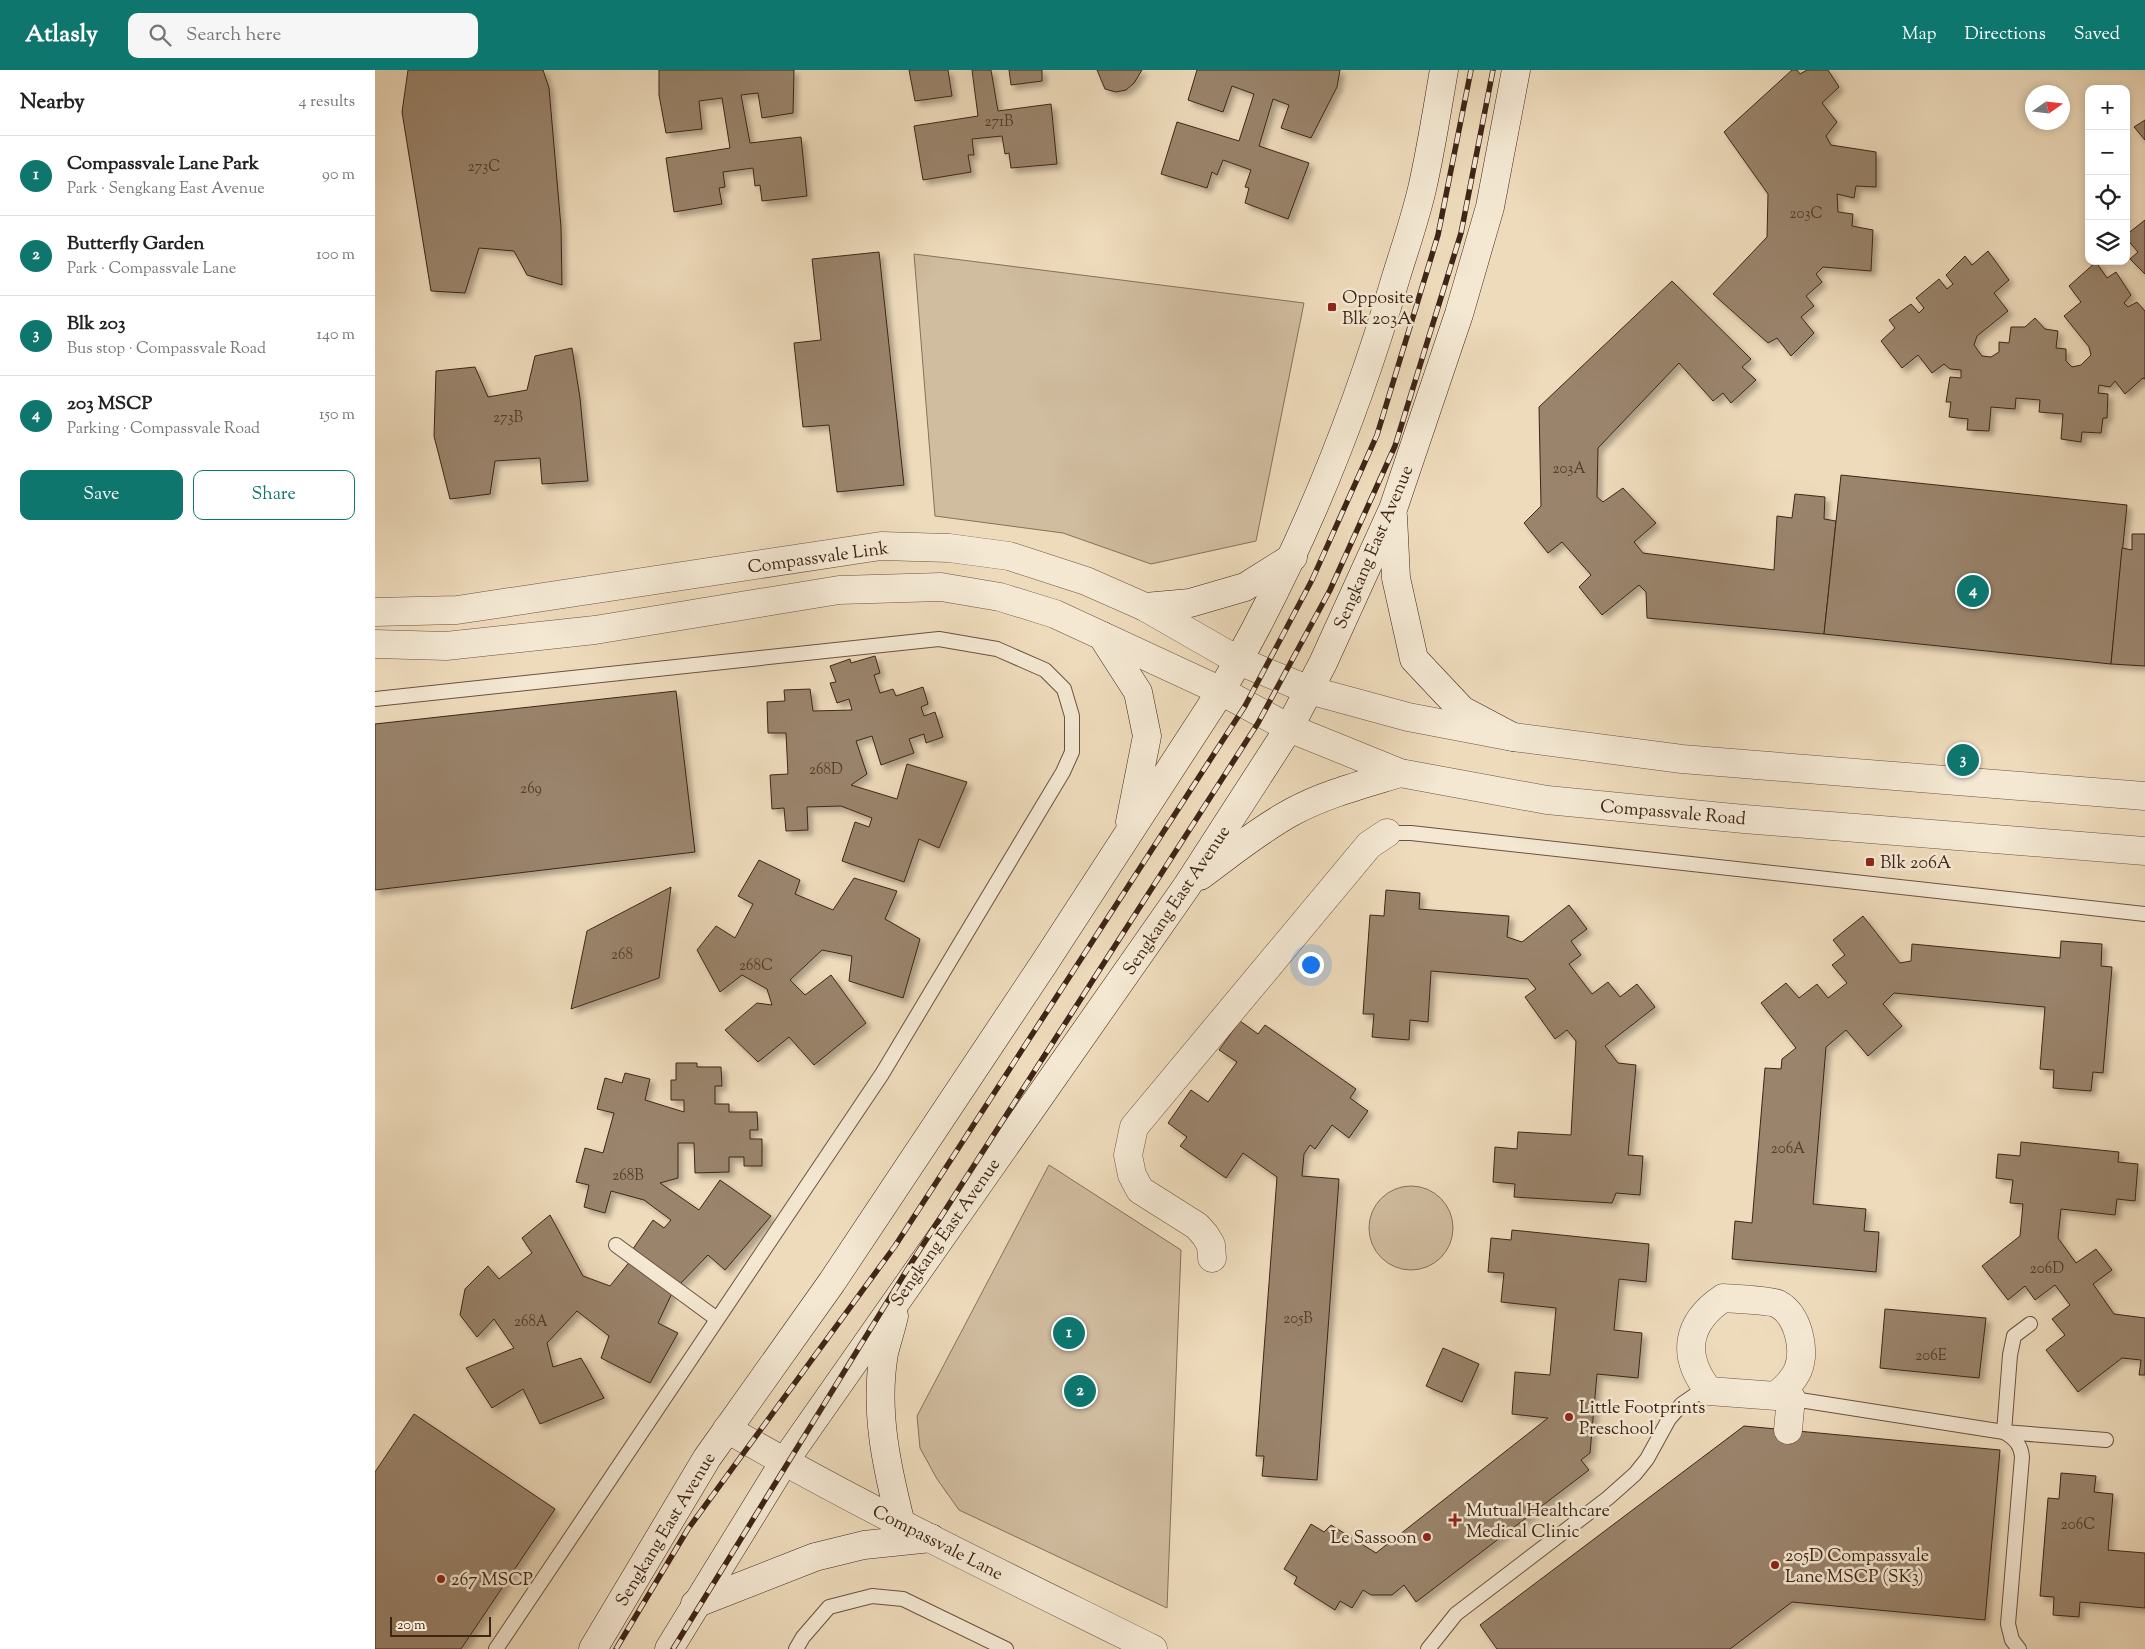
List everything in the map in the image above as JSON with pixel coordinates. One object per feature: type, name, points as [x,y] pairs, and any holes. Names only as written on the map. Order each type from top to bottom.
[{"type":"street","name":"Sengkang East Avenue","points":[[593,1649],[702,1466],[832,1282],[1127,836],[1239,661],[1293,557],[1331,469],[1379,337],[1422,190],[1444,70]]},
{"type":"street","name":"Sengkang East Avenue","points":[[669,1649],[784,1462],[1187,886],[1289,728],[1309,690],[1393,509],[1459,314],[1487,216],[1516,70]]},
{"type":"street","points":[[1393,509],[1396,578],[1414,659],[1463,710],[1513,737]]},
{"type":"street","name":"Compassvale Link","points":[[375,612],[457,610],[881,546],[949,548],[1009,556],[1086,581],[1145,607],[1239,661]]},
{"type":"street","points":[[1145,607],[1190,603],[1245,586],[1293,557]]},
{"type":"street","name":"Compassvale Link","points":[[375,644],[446,646],[595,630],[724,611],[839,590],[941,587],[1000,597],[1055,614],[1221,691]]},
{"type":"street","points":[[1102,636],[1138,692],[1147,736],[1127,836]]},
{"type":"street","points":[[1239,661],[1309,690],[1408,717],[1513,737],[1682,759],[2145,796]]},
{"type":"street","name":"Compassvale Road","points":[[1221,691],[1289,728],[1400,773],[1547,800],[1744,819],[2145,851]]},
{"type":"street","points":[[1187,886],[1292,812],[1341,792],[1400,773]]},
{"type":"street","points":[[1211,1258],[1211,1245],[1197,1226],[1140,1190],[1132,1175],[1128,1155],[1134,1127],[1369,845],[1387,833]]},
{"type":"street","points":[[899,1298],[884,1354],[880,1410],[887,1468],[901,1524]]},
{"type":"street","points":[[1783,1397],[1709,1391],[1697,1377],[1691,1359],[1691,1341],[1697,1324],[1708,1309],[1723,1298],[1777,1303],[1791,1316],[1799,1332],[1801,1351],[1799,1369],[1783,1397],[1788,1430]]},
{"type":"street","name":"Compassvale Lane","points":[[727,1429],[784,1462],[901,1524],[1153,1649]]},
{"type":"street","points":[[695,1604],[815,1557],[864,1544],[931,1538]]},
{"type":"lane","points":[[375,699],[939,639],[997,649],[1045,670],[1064,689],[1073,716],[1072,752],[1063,772],[882,1074],[496,1649]]},
{"type":"lane","points":[[1387,833],[1411,833],[2145,914]]},
{"type":"lane","points":[[616,1245],[717,1319]]},
{"type":"lane","points":[[2005,1432],[2014,1336],[2030,1324]]},
{"type":"lane","points":[[1428,1649],[1456,1614],[1600,1504],[1635,1474],[1647,1459],[1669,1419],[1682,1404],[1695,1395],[1709,1391]]},
{"type":"lane","points":[[1783,1397],[2005,1432],[2106,1440]]},
{"type":"lane","points":[[2005,1432],[2013,1437],[2021,1451],[2008,1624],[2012,1640],[2019,1649]]},
{"type":"lane","points":[[796,1649],[803,1637],[829,1607],[845,1601],[872,1596],[903,1599],[1006,1649]]},
{"type":"shaded area","points":[[914,254],[1304,303],[1256,541],[1151,564],[1063,533],[935,516]]},
{"type":"shaded area","points":[[1049,1165],[1181,1250],[1167,1608],[959,1510],[937,1479],[920,1448],[917,1416]]},
{"type":"shaded area","points":[[1411,1186],[1434,1193],[1446,1205],[1453,1228],[1446,1251],[1434,1263],[1411,1270],[1388,1263],[1376,1251],[1369,1228],[1376,1205],[1388,1193]]},
{"type":"building","points":[[408,70],[543,70],[549,88],[561,227],[562,285],[527,275],[514,251],[479,248],[465,293],[431,291],[402,112]]},
{"type":"building","points":[[659,70],[794,70],[793,113],[762,118],[758,93],[741,95],[750,143],[801,137],[807,196],[762,201],[760,185],[755,186],[753,168],[723,172],[725,187],[719,188],[722,204],[674,212],[666,158],[730,148],[722,98],[699,101],[702,129],[666,133],[659,95]]},
{"type":"building","points":[[909,70],[948,70],[952,96],[915,101]]},
{"type":"building","points":[[972,70],[991,70],[998,111],[1051,104],[1057,164],[1011,168],[1009,153],[1005,154],[1002,136],[972,139],[974,155],[968,155],[971,172],[923,180],[914,126],[978,116]]},
{"type":"building","points":[[1009,70],[1042,70],[1042,81],[1011,85]]},
{"type":"building","points":[[1097,70],[1142,70],[1134,83],[1126,90],[1116,92],[1105,89]]},
{"type":"building","points":[[1197,70],[1340,70],[1337,87],[1311,138],[1281,128],[1289,105],[1273,99],[1259,146],[1309,163],[1288,219],[1245,203],[1249,188],[1245,187],[1251,170],[1223,160],[1217,175],[1212,172],[1207,188],[1161,174],[1177,122],[1239,141],[1254,94],[1232,86],[1223,112],[1188,100]]},
{"type":"building","points":[[1792,70],[1797,70],[1800,74],[1807,70],[1828,70],[1839,87],[1822,103],[1837,122],[1826,136],[1831,145],[1876,152],[1876,187],[1856,186],[1854,198],[1837,194],[1838,212],[1853,214],[1852,226],[1873,230],[1871,271],[1823,267],[1816,274],[1822,282],[1806,296],[1814,306],[1801,317],[1814,333],[1791,356],[1777,338],[1768,343],[1713,294],[1767,237],[1768,194],[1724,132]]},
{"type":"building","points":[[2145,120],[2145,140],[2134,127]]},
{"type":"building","points":[[2145,220],[2145,274],[2130,259],[2138,252],[2130,243],[2130,232]]},
{"type":"building","points":[[1988,251],[2009,280],[1994,293],[2008,311],[1977,336],[1974,345],[1982,356],[1991,357],[1999,352],[1999,342],[2009,343],[2011,327],[2025,327],[2035,318],[2045,329],[2058,331],[2056,348],[2066,349],[2066,361],[2072,367],[2081,365],[2091,355],[2089,347],[2064,316],[2081,302],[2069,286],[2093,265],[2098,265],[2107,278],[2116,272],[2131,295],[2124,303],[2128,307],[2137,302],[2145,311],[2145,379],[2143,378],[2125,394],[2115,381],[2110,387],[2099,385],[2098,393],[2108,394],[2107,418],[2103,418],[2101,433],[2082,432],[2081,442],[2061,439],[2063,414],[2039,412],[2040,400],[2016,398],[2015,409],[1991,407],[1989,431],[1967,430],[1968,419],[1949,417],[1951,402],[1946,402],[1950,377],[1961,378],[1961,370],[1950,369],[1944,364],[1932,373],[1918,355],[1902,368],[1881,341],[1895,328],[1889,320],[1911,304],[1919,313],[1924,308],[1916,298],[1939,279],[1947,289],[1953,284],[1946,275],[1965,256],[1972,265]]},
{"type":"building","points":[[879,252],[904,485],[837,492],[829,425],[803,427],[794,343],[821,340],[812,259]]},
{"type":"building","points":[[1672,281],[1751,359],[1742,367],[1756,380],[1731,403],[1723,393],[1713,401],[1679,363],[1598,448],[1597,497],[1603,502],[1623,488],[1656,523],[1634,542],[1643,553],[1774,570],[1777,516],[1792,518],[1795,494],[1825,497],[1824,519],[1836,521],[1824,634],[1647,618],[1646,592],[1639,585],[1602,615],[1579,587],[1591,575],[1562,542],[1548,553],[1524,523],[1541,506],[1539,407]]},
{"type":"building","points":[[572,348],[580,398],[588,481],[542,484],[540,458],[495,461],[490,494],[450,499],[434,436],[436,371],[475,367],[488,397],[527,390],[535,356]]},
{"type":"building","points":[[1841,475],[2127,505],[2111,664],[1824,634]]},
{"type":"building","points":[[2132,534],[2145,534],[2145,666],[2111,664],[2122,548],[2132,550]]},
{"type":"building","points":[[875,656],[880,673],[874,675],[880,693],[893,689],[896,696],[923,687],[928,704],[921,707],[924,716],[935,712],[943,737],[926,743],[924,734],[909,739],[914,753],[881,765],[872,736],[856,741],[867,774],[851,785],[897,799],[907,764],[967,782],[939,848],[919,839],[904,882],[842,861],[855,822],[869,827],[872,818],[841,806],[807,807],[808,830],[786,831],[784,808],[772,809],[770,775],[788,774],[786,733],[768,733],[767,702],[785,701],[784,690],[810,689],[813,711],[852,710],[849,699],[837,703],[830,683],[836,682],[830,666],[850,659],[851,663]]},
{"type":"building","points":[[676,691],[695,852],[375,890],[375,724]]},
{"type":"building","points":[[759,860],[800,880],[795,894],[833,910],[854,878],[897,891],[885,919],[920,939],[903,998],[849,981],[852,956],[822,950],[790,980],[805,995],[831,975],[866,1023],[814,1065],[789,1037],[758,1062],[725,1030],[757,1003],[772,1005],[767,989],[742,975],[720,992],[697,950],[716,926],[735,938],[753,904],[738,896]]},
{"type":"building","points":[[671,887],[659,978],[571,1009],[587,931]]},
{"type":"building","points":[[1386,890],[1420,893],[1419,909],[1509,916],[1507,937],[1522,942],[1569,905],[1587,929],[1571,941],[1581,955],[1569,964],[1592,994],[1608,982],[1620,997],[1637,984],[1655,1007],[1605,1046],[1618,1063],[1636,1065],[1628,1155],[1643,1156],[1640,1195],[1616,1193],[1612,1203],[1514,1197],[1515,1184],[1493,1182],[1495,1147],[1517,1149],[1518,1132],[1571,1135],[1576,1041],[1567,1030],[1555,1039],[1525,997],[1536,989],[1528,979],[1431,971],[1428,1022],[1410,1020],[1409,1040],[1372,1037],[1374,1014],[1363,1014],[1370,915],[1384,916]]},
{"type":"building","points":[[1863,916],[1900,963],[1911,961],[1912,944],[2060,958],[2061,941],[2102,944],[2101,966],[2112,967],[2103,1073],[2093,1072],[2091,1091],[2053,1088],[2054,1070],[2040,1069],[2045,1007],[1894,993],[1883,1004],[1902,1026],[1868,1056],[1846,1030],[1826,1047],[1813,1204],[1866,1209],[1864,1231],[1879,1232],[1876,1272],[1732,1259],[1735,1221],[1752,1223],[1765,1068],[1781,1069],[1782,1059],[1796,1048],[1761,1003],[1786,983],[1799,998],[1817,984],[1828,998],[1847,983],[1832,965],[1845,955],[1833,940]]},
{"type":"building","points":[[1240,1021],[1258,1034],[1265,1025],[1356,1089],[1350,1098],[1368,1111],[1349,1138],[1332,1125],[1315,1149],[1310,1145],[1304,1154],[1302,1176],[1339,1179],[1317,1480],[1262,1476],[1264,1456],[1256,1456],[1277,1177],[1243,1153],[1226,1178],[1180,1146],[1187,1137],[1168,1123],[1191,1090],[1208,1102],[1237,1062],[1219,1050]]},
{"type":"building","points":[[676,1063],[697,1063],[697,1067],[721,1067],[722,1086],[715,1086],[715,1104],[729,1104],[729,1112],[757,1112],[758,1130],[750,1130],[750,1139],[762,1139],[762,1166],[744,1166],[744,1157],[729,1157],[729,1172],[695,1173],[694,1143],[678,1143],[678,1178],[660,1183],[699,1210],[720,1180],[771,1216],[725,1270],[708,1255],[677,1287],[630,1253],[653,1220],[664,1228],[671,1220],[644,1200],[611,1191],[605,1213],[584,1207],[589,1185],[576,1182],[585,1148],[603,1153],[614,1113],[597,1109],[605,1078],[622,1083],[625,1073],[650,1079],[645,1100],[684,1112],[684,1100],[671,1100],[671,1080],[676,1080]]},
{"type":"building","points":[[2021,1142],[2119,1152],[2118,1162],[2138,1164],[2135,1201],[2117,1199],[2115,1215],[2061,1209],[2058,1238],[2076,1263],[2096,1249],[2112,1270],[2093,1284],[2114,1314],[2145,1318],[2145,1375],[2139,1375],[2141,1360],[2122,1358],[2078,1392],[2046,1350],[2065,1335],[2052,1319],[2070,1305],[2055,1285],[2035,1300],[2025,1286],[2008,1300],[1982,1266],[2020,1236],[2023,1204],[2010,1203],[2013,1180],[1996,1178],[1998,1154],[2020,1156]]},
{"type":"building","points":[[550,1215],[583,1276],[610,1286],[631,1260],[673,1291],[658,1323],[678,1333],[650,1383],[601,1358],[609,1336],[577,1311],[547,1343],[553,1367],[581,1358],[604,1398],[540,1424],[523,1389],[492,1408],[466,1368],[514,1348],[494,1319],[477,1337],[460,1315],[465,1289],[488,1266],[499,1279],[532,1253],[522,1238]]},
{"type":"building","points":[[1512,1230],[1649,1244],[1646,1282],[1619,1279],[1614,1330],[1642,1333],[1638,1378],[1597,1374],[1590,1453],[1581,1460],[1589,1470],[1416,1602],[1404,1585],[1392,1595],[1371,1595],[1363,1590],[1352,1608],[1340,1601],[1335,1610],[1294,1584],[1297,1577],[1284,1569],[1311,1524],[1324,1532],[1331,1525],[1376,1553],[1548,1418],[1512,1414],[1515,1372],[1550,1375],[1556,1308],[1501,1302],[1504,1273],[1488,1272],[1491,1238],[1511,1240]]},
{"type":"building","points":[[1885,1309],[1986,1318],[1979,1378],[1880,1368]]},
{"type":"building","points":[[1443,1348],[1479,1364],[1462,1402],[1426,1386]]},
{"type":"building","name":"267 MSCP","points":[[414,1414],[555,1509],[461,1649],[375,1649],[375,1472]]},
{"type":"building","name":"205D Compassvale Lane MSCP (SK3)","points":[[1744,1426],[2000,1450],[1985,1620],[1792,1602],[1730,1649],[1497,1649],[1480,1625]]},
{"type":"building","points":[[2061,1473],[2096,1476],[2094,1492],[2113,1494],[2108,1550],[2145,1553],[2145,1608],[2080,1602],[2079,1617],[2053,1615],[2054,1597],[2040,1596],[2048,1498],[2059,1499]]},
{"type":"railway","points":[[616,1649],[688,1529],[895,1246],[1245,706],[1312,580],[1377,435],[1438,235],[1471,70]]},
{"type":"railway","points":[[673,1649],[910,1265],[1258,723],[1330,590],[1395,446],[1461,233],[1493,70]]},
{"type":"place","name":"Opposite Blk 203A","points":[[1332,307]]},
{"type":"place","name":"203 MSCP","points":[[1973,591]]},
{"type":"place","name":"Blk 203","points":[[1963,760]]},
{"type":"place","name":"Blk 206A","points":[[1870,862]]},
{"type":"place","name":"Compassvale Lane Park","points":[[1069,1333]]},
{"type":"place","name":"Butterfly Garden","points":[[1080,1391]]},
{"type":"place","name":"Little Footprints Preschool","points":[[1569,1417]]},
{"type":"place","name":"Mutual Healthcare Medical Clinic","points":[[1455,1520]]},
{"type":"place","name":"Le Sassoon","points":[[1427,1537]]},
{"type":"place","name":"205D Compassvale Lane MSCP (SK3)","points":[[1775,1565]]},
{"type":"place","name":"267 MSCP","points":[[441,1579]]}]
